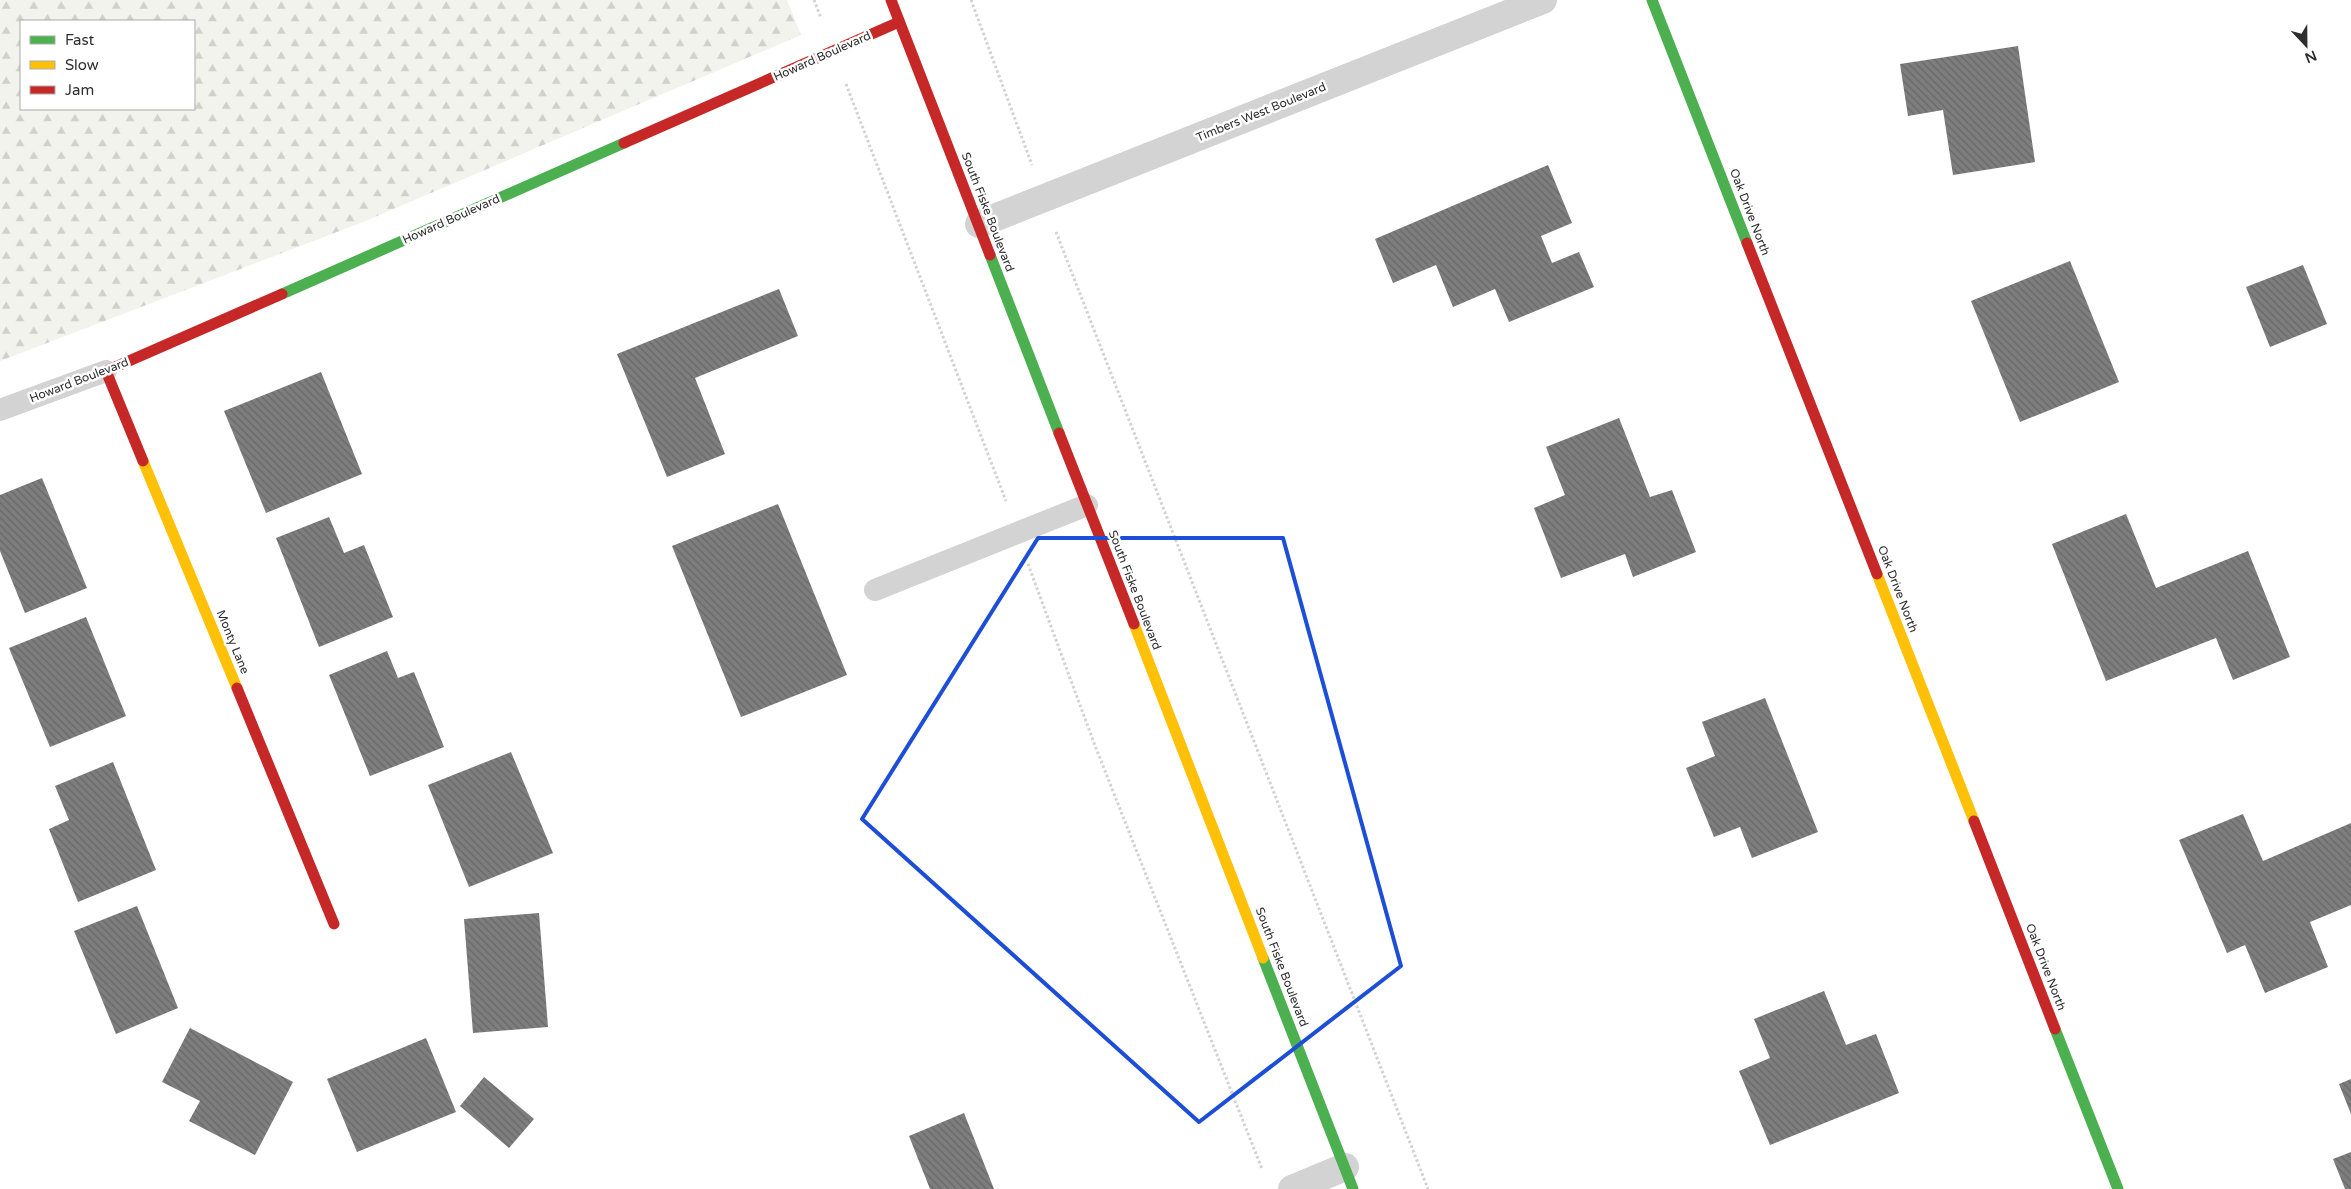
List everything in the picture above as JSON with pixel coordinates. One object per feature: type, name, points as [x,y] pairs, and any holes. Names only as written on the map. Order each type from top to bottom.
[{"type":"street","name":"South Fiske Boulevard","points":[[891,0],[1349,1178]]},
{"type":"street","name":"Timbers West Boulevard","points":[[978,224],[1543,0]]},
{"type":"street","name":"Oak Drive North","points":[[1652,0],[2118,1189]]},
{"type":"street","name":"Howard Boulevard","points":[[106,371],[899,22]]},
{"type":"street","name":"Monty Lane","points":[[106,371],[334,924]]},
{"type":"street","points":[[1292,1189],[1349,1178]]},
{"type":"lane","name":"Howard Boulevard","points":[[0,410],[106,371]]},
{"type":"lane","points":[[875,590],[1088,505]]},
{"type":"path","points":[[814,0],[1018,534],[1094,743],[1263,1170]]},
{"type":"path","points":[[971,0],[1071,272],[1207,615],[1428,1189]]},
{"type":"highlighted area","points":[[1038,538],[1283,538],[1401,966],[1199,1122],[862,819]]},
{"type":"green space","points":[[0,0],[787,0],[801,35],[363,222],[0,361]]},
{"type":"building","points":[[2018,46],[2035,162],[1953,175],[1943,110],[1908,116],[1900,64]]},
{"type":"building","points":[[1548,165],[1572,223],[1541,236],[1552,263],[1579,252],[1594,287],[1509,322],[1495,289],[1453,307],[1436,265],[1393,283],[1375,239]]},
{"type":"building","points":[[2070,261],[2119,382],[2020,422],[1971,301]]},
{"type":"building","points":[[2303,265],[2327,324],[2270,347],[2246,287]]},
{"type":"building","points":[[779,289],[798,336],[695,378],[725,454],[667,477],[617,354]]},
{"type":"building","points":[[321,372],[362,474],[266,513],[224,411]]},
{"type":"building","points":[[1619,418],[1650,497],[1672,490],[1696,552],[1633,577],[1625,554],[1561,578],[1534,508],[1565,495],[1546,447]]},
{"type":"building","points":[[42,478],[87,588],[25,613],[0,551],[0,495]]},
{"type":"building","points":[[778,504],[847,675],[741,717],[672,546]]},
{"type":"building","points":[[2126,514],[2156,588],[2248,551],[2290,657],[2233,680],[2216,638],[2106,681],[2052,544]]},
{"type":"building","points":[[329,517],[344,553],[364,545],[393,617],[319,647],[276,538]]},
{"type":"building","points":[[86,617],[126,716],[50,747],[9,648]]},
{"type":"building","points":[[387,651],[398,678],[414,672],[444,747],[370,776],[329,675]]},
{"type":"building","points":[[1765,698],[1818,832],[1752,858],[1740,827],[1714,837],[1686,768],[1715,756],[1702,722]]},
{"type":"building","points":[[511,752],[553,853],[469,887],[428,785]]},
{"type":"building","points":[[113,762],[156,870],[78,902],[49,829],[69,820],[55,786]]},
{"type":"building","points":[[2243,814],[2263,861],[2351,823],[2351,905],[2310,922],[2328,967],[2265,993],[2245,945],[2227,953],[2179,840]]},
{"type":"building","points":[[137,906],[178,1008],[116,1034],[74,931]]},
{"type":"building","points":[[539,913],[548,1027],[473,1033],[464,919]]},
{"type":"building","points":[[1824,991],[1846,1045],[1876,1034],[1899,1093],[1770,1145],[1739,1071],[1770,1058],[1754,1019]]},
{"type":"building","points":[[190,1028],[293,1082],[255,1155],[189,1121],[200,1101],[162,1082]]},
{"type":"building","points":[[426,1038],[456,1112],[357,1152],[327,1079]]},
{"type":"building","points":[[484,1077],[534,1119],[509,1148],[460,1106]]},
{"type":"building","points":[[2351,1079],[2351,1114],[2339,1084]]},
{"type":"building","points":[[964,1113],[994,1189],[930,1189],[909,1136]]},
{"type":"building","points":[[2351,1152],[2351,1189],[2345,1189],[2333,1159]]},
{"type":"traffic: fast","points":[[1652,0],[1747,243]]},
{"type":"traffic: fast","points":[[282,294],[624,143]]},
{"type":"traffic: fast","points":[[990,255],[1059,433]]},
{"type":"traffic: fast","points":[[1263,958],[1353,1189]]},
{"type":"traffic: fast","points":[[2055,1029],[2118,1189]]},
{"type":"traffic: slow","points":[[143,461],[237,688]]},
{"type":"traffic: slow","points":[[1877,574],[1974,821]]},
{"type":"traffic: slow","points":[[1134,624],[1263,958]]},
{"type":"traffic: jam","points":[[891,0],[990,255]]},
{"type":"traffic: jam","points":[[624,143],[899,22]]},
{"type":"traffic: jam","points":[[1747,243],[1877,574]]},
{"type":"traffic: jam","points":[[143,461],[106,371],[282,294]]},
{"type":"traffic: jam","points":[[1059,433],[1134,624]]},
{"type":"traffic: jam","points":[[237,688],[334,924]]},
{"type":"traffic: jam","points":[[1974,821],[2055,1029]]}]
